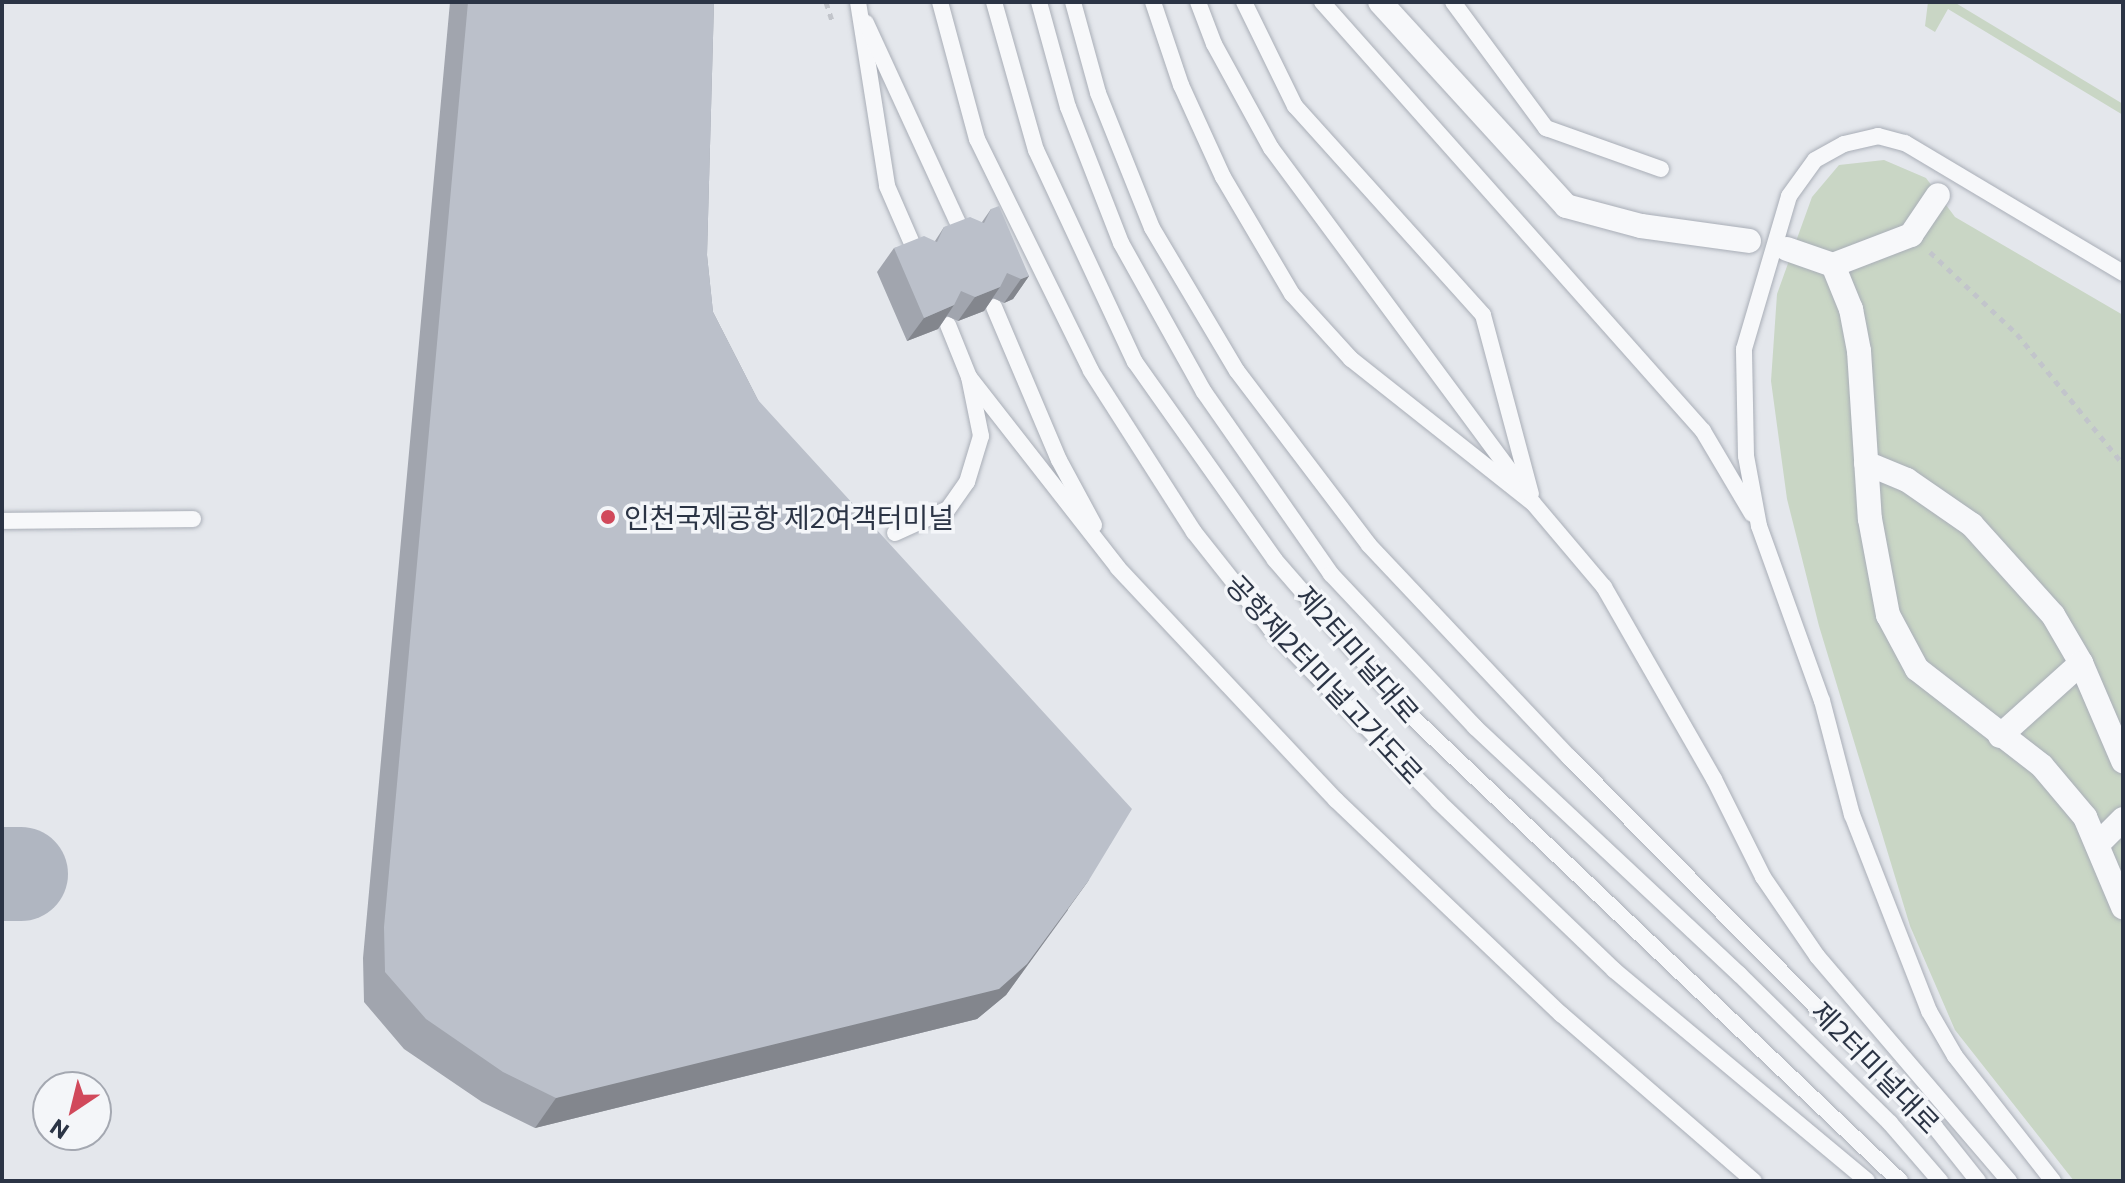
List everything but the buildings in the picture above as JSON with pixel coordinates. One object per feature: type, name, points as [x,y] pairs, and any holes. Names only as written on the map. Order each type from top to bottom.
[{"type":"street","points":[[1380,2],[1566,206],[1641,226],[1749,241]]},
{"type":"street","points":[[1787,249],[1833,265],[1911,235],[1938,195]]},
{"type":"street","points":[[1833,265],[1851,309],[1859,351],[1877,571],[1888,615],[1917,669],[2042,766],[2099,843],[2123,907]]},
{"type":"street","points":[[1866,463],[1907,480],[1972,525],[2053,615],[2081,663],[2123,761]]},
{"type":"street","points":[[2000,736],[2081,663]]},
{"type":"street","points":[[2099,843],[2123,819]]},
{"type":"lane","name":"공항제2터미널고가도로","points":[[940,2],[977,139],[1091,371],[1194,532],[1271,629],[1438,801],[1614,970],[1867,1181]]},
{"type":"lane","name":"제2터미널대로","points":[[994,2],[1036,150],[1135,362],[1275,560],[1429,734],[1900,1181]]},
{"type":"lane","points":[[1039,2],[1068,107],[1121,243],[1204,392],[1331,574],[1475,727],[1739,974],[1890,1123],[1940,1181]]},
{"type":"lane","name":"제2터미널대로","points":[[1073,2],[1098,93],[1152,228],[1237,371],[1369,545],[1569,757],[1913,1104],[1978,1181]]},
{"type":"lane","points":[[1153,2],[1181,85],[1223,177],[1292,294],[1351,359],[1533,503]]},
{"type":"lane","points":[[1198,2],[1214,44],[1271,148],[1533,503],[1604,587],[1700,752],[1763,877],[1817,956],[2009,1181]]},
{"type":"lane","points":[[1244,2],[1295,106],[1483,315],[1533,503]]},
{"type":"lane","points":[[1322,2],[1703,431],[1759,526]]},
{"type":"lane","points":[[1453,2],[1546,128],[1661,169]]},
{"type":"lane","points":[[859,6],[964,236]]},
{"type":"lane","points":[[859,6],[887,186],[917,255]]},
{"type":"lane","points":[[2053,1181],[1955,1056],[1929,1011],[1852,815],[1822,701],[1759,526],[1746,456],[1744,349],[1789,196],[1815,160],[1844,144],[1878,136],[1905,143],[2123,273]]},
{"type":"lane","points":[[994,307],[1059,460],[1118,568]]},
{"type":"lane","points":[[895,533],[948,509],[967,482],[981,436],[969,377],[948,325]]},
{"type":"lane","points":[[969,377],[1118,568],[1425,889],[1754,1181]]},
{"type":"lane","points":[[2,521],[193,519]]},
{"type":"path","points":[[1911,235],[2017,334],[2123,464]]},
{"type":"green space","points":[[1928,2],[1954,2],[2123,104],[2123,115],[1948,9],[1935,32],[1925,26]]},
{"type":"green space","points":[[1884,160],[1926,178],[1955,217],[2123,315],[2123,1181],[2074,1181],[1955,1030],[1910,926],[1819,626],[1787,499],[1771,381],[1777,294],[1812,197],[1839,165]]},
{"type":"taxiway","points":[[2,874],[21,874]]},
{"type":"place","name":"인천국제공항 제2여객터미널","points":[[608,517]]}]
